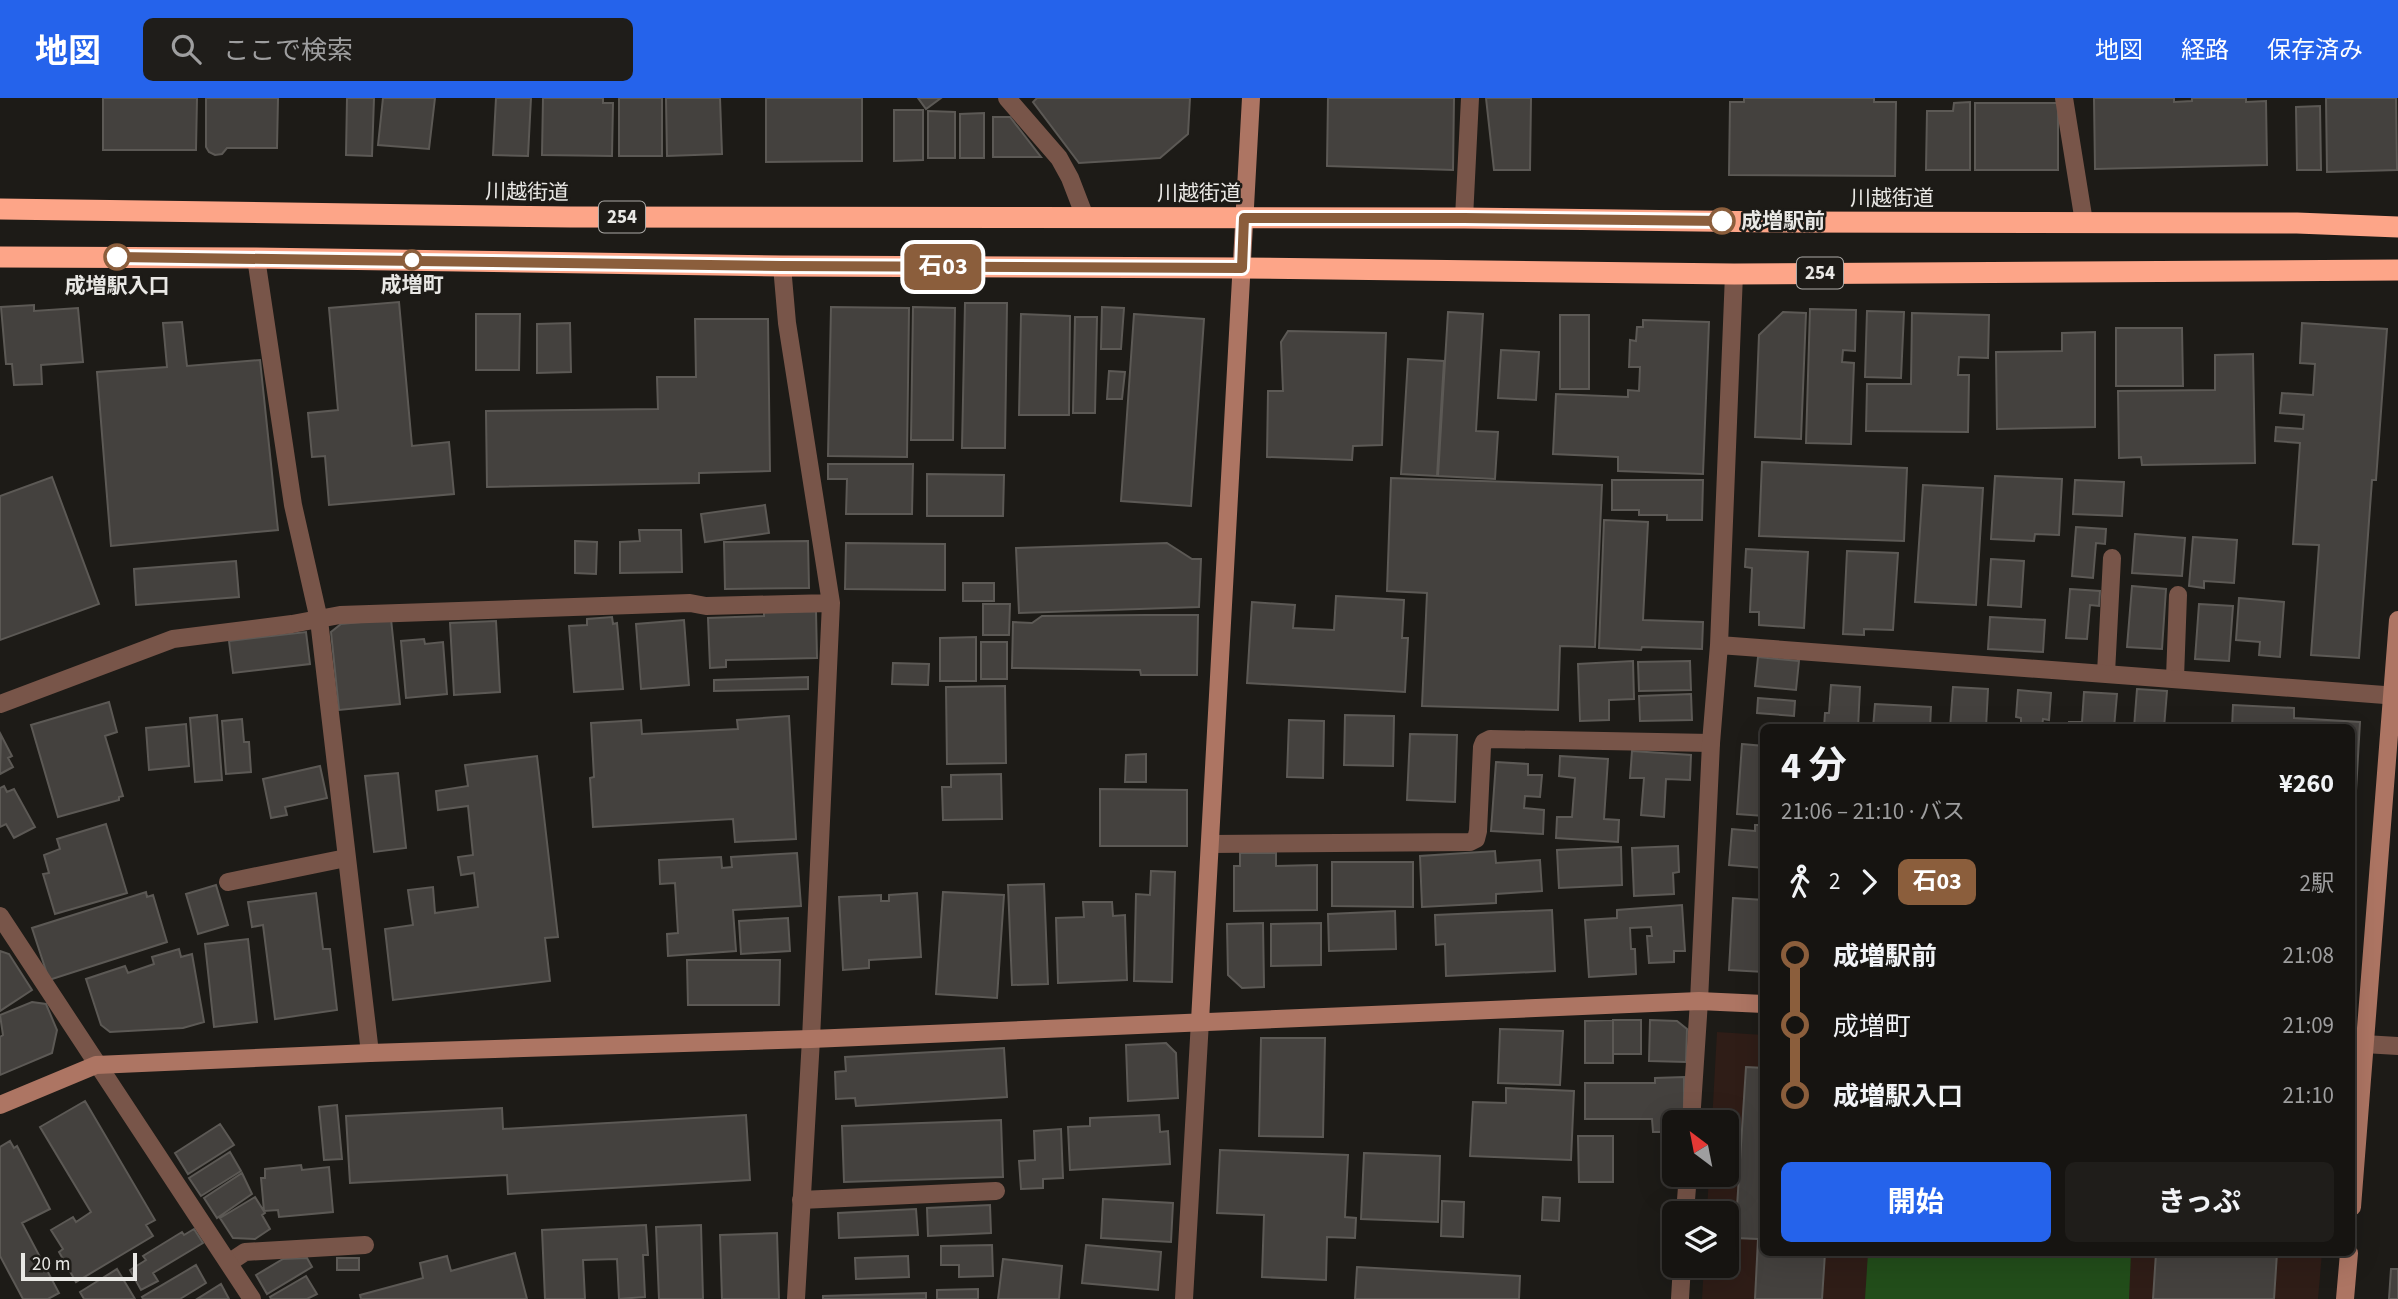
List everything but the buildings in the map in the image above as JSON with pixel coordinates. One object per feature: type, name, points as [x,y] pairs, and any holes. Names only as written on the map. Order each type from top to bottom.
[{"type":"highway","name":"川越街道","points":[[0,209],[570,217],[1464,218],[1774,222],[2297,223],[2398,227]]},
{"type":"highway","name":"254","points":[[0,257],[1734,274],[2398,270]]},
{"type":"street","points":[[1007,98],[1059,158],[1070,178],[1084,217]]},
{"type":"street","points":[[1184,1299],[1251,98]]},
{"type":"street","points":[[1464,218],[1470,98]]},
{"type":"street","points":[[2064,98],[2084,222]]},
{"type":"street","points":[[256,258],[293,505],[319,620],[370,1053]]},
{"type":"street","points":[[782,266],[787,323],[831,603],[796,1299]]},
{"type":"street","points":[[1692,1110],[1711,743],[1719,645],[1734,274]]},
{"type":"street","points":[[2106,673],[2112,558]]},
{"type":"street","points":[[2175,678],[2178,595]]},
{"type":"street","points":[[0,704],[173,639],[340,615],[676,604],[706,606],[831,603]]},
{"type":"street","points":[[2355,1126],[2358,1044],[2394,695],[2398,620]]},
{"type":"street","points":[[1719,645],[2394,695]]},
{"type":"street","points":[[1210,844],[1469,842],[1476,839],[1478,831],[1482,747],[1484,742],[1490,739],[1711,743]]},
{"type":"street","points":[[228,882],[345,858]]},
{"type":"street","points":[[0,916],[6,938],[96,1065],[230,1262],[252,1299]]},
{"type":"street","points":[[0,1105],[96,1065],[811,1039],[1699,1000],[1760,1004]]},
{"type":"street","points":[[2358,1044],[2398,1046]]},
{"type":"street","points":[[801,1200],[996,1191]]},
{"type":"street","points":[[230,1262],[245,1252],[365,1245]]},
{"type":"street","points":[[2345,1299],[2349,1256]]},
{"type":"street","points":[[1679,1299],[1681,1278]]},
{"type":"shaded area","points":[[1717,1032],[1760,1035],[1760,1256],[2322,1256],[2318,1299],[1702,1299],[1703,1278],[1739,1278],[1739,1201],[1708,1201],[1708,1187],[1740,1186],[1740,1110],[1713,1110]]},
{"type":"green space","points":[[1868,1256],[2131,1256],[2129,1299],[1865,1299]]},
{"type":"bus line","name":"石03","points":[[117,257],[782,266],[1242,268],[1244,218],[1722,221]]},
{"type":"place","name":"成増駅前","points":[[1722,221]]},
{"type":"place","name":"成増駅入口","points":[[117,257]]},
{"type":"place","name":"成増町","points":[[412,260]]}]
